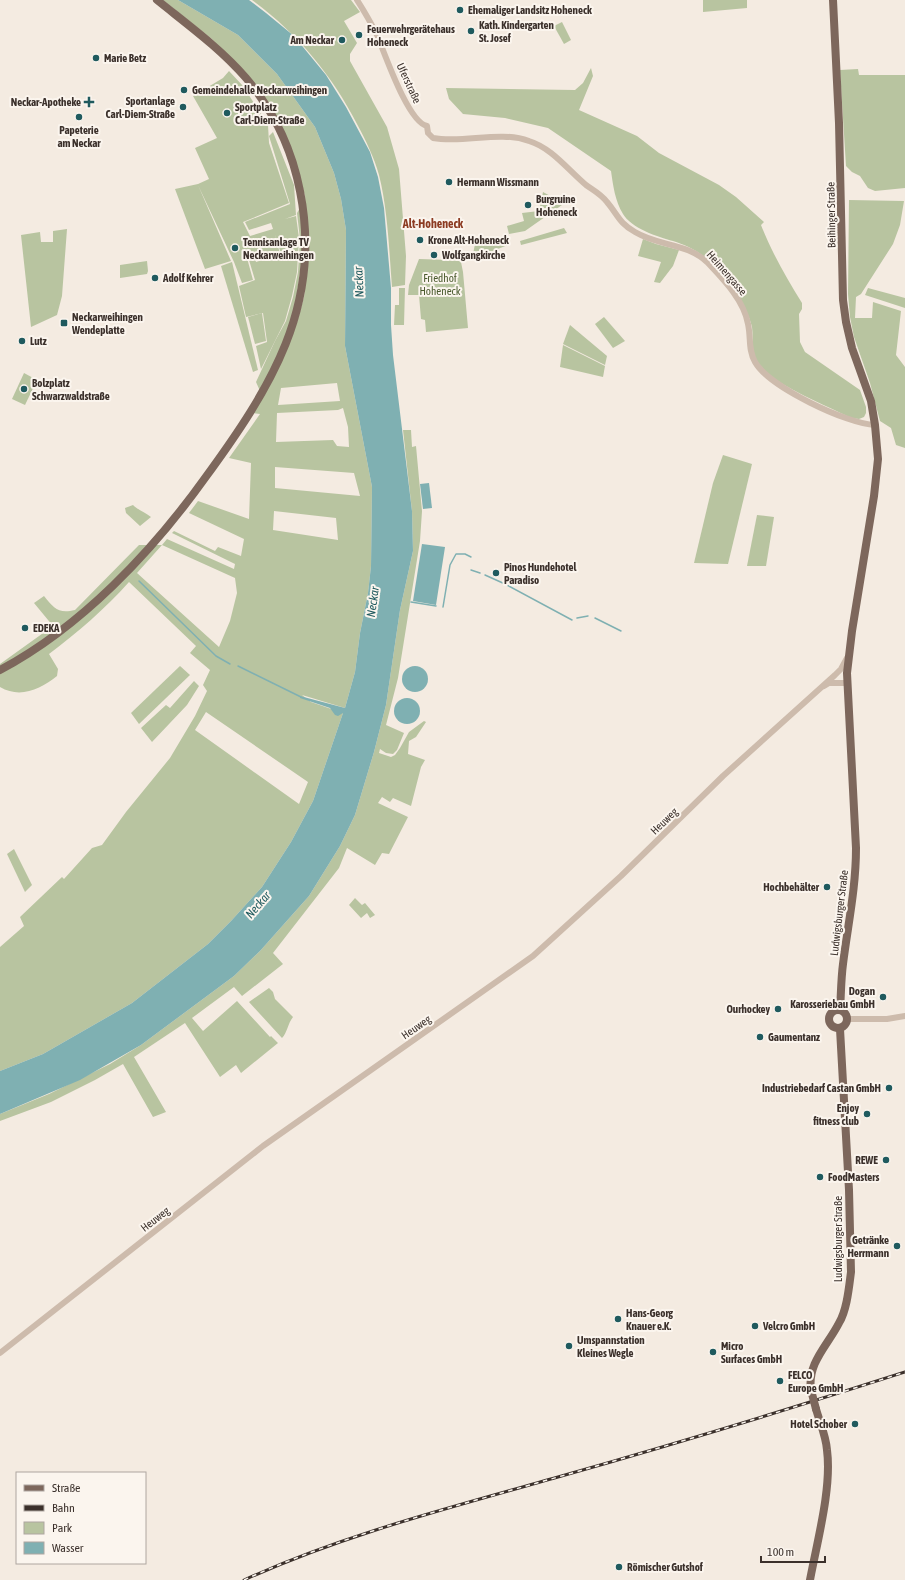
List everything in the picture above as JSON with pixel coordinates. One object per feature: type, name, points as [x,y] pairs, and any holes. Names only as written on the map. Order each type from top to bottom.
[{"type":"main road","points":[[0,670],[21,659],[43,644],[103,595],[156,539],[192,496],[247,419],[264,390],[289,338],[302,292],[306,252],[304,208],[297,172],[286,144],[268,108],[236,67],[215,47],[157,0]]},
{"type":"main road","name":"Beihinger Straße","points":[[833,0],[839,123],[843,300],[849,336],[871,401],[878,447],[877,473],[849,655]]},
{"type":"main road","name":"Ludwigsburger Straße","points":[[840,1010],[843,967],[855,885],[856,860],[847,683],[849,655]]},
{"type":"main road","points":[[840,1010],[845,1012],[848,1019],[845,1026],[840,1029],[832,1026],[829,1018],[832,1012],[840,1010]]},
{"type":"main road","name":"Ludwigsburger Straße","points":[[810,1580],[824,1505],[828,1464],[828,1449],[811,1390],[811,1375],[821,1351],[840,1323],[850,1285],[851,1272],[849,1190],[840,1029]]},
{"type":"street","name":"Uferstraße","points":[[357,0],[376,33],[405,101],[422,124],[427,126]]},
{"type":"street","name":"Heimengasse","points":[[427,126],[428,133],[433,138],[469,140],[517,138],[529,140],[546,150],[587,186],[601,195],[625,226],[655,241],[674,245],[693,252],[706,261],[739,301],[748,321],[751,353],[755,362],[766,374],[789,391],[845,418],[866,425],[875,425]]},
{"type":"street","name":"Heuweg","points":[[0,1353],[263,1146],[532,956],[621,876],[723,776],[841,669],[849,655]]},
{"type":"street","points":[[831,678],[845,679],[847,683]]},
{"type":"street","points":[[820,688],[829,683],[847,683]]},
{"type":"street","points":[[848,1019],[887,1019],[905,1016]]},
{"type":"green space","points":[[163,0],[178,0],[238,35],[277,74],[315,127],[334,173],[341,199],[346,230],[345,346],[372,487],[371,566],[355,672],[345,708],[302,695],[311,702],[343,713],[313,801],[291,842],[262,887],[208,944],[132,1003],[43,1054],[0,1071],[0,947],[24,926],[20,917],[62,877],[64,879],[92,848],[102,845],[126,812],[170,758],[195,716],[207,691],[203,685],[210,670],[190,653],[196,646],[129,582],[91,620],[49,654],[58,669],[57,676],[51,681],[30,691],[8,691],[0,687],[0,664],[53,626],[34,603],[44,596],[57,609],[64,611],[75,610],[139,545],[162,545],[167,539],[234,569],[235,564],[172,533],[174,531],[215,551],[218,547],[241,556],[244,539],[189,513],[198,501],[249,519],[251,463],[229,458],[260,414],[253,413],[279,367],[297,322],[304,297],[308,260],[305,196],[296,162],[254,84],[212,39]],"holes":[[[337,383],[340,401],[278,405],[281,388]],[[343,408],[348,427],[349,447],[337,446],[333,440],[276,442],[277,413],[338,410]],[[275,467],[354,473],[360,496],[275,488]],[[274,511],[336,518],[338,540],[273,530]],[[162,545],[235,578],[237,593],[230,621],[219,647],[137,573]],[[206,712],[308,782],[299,804],[195,730]]]},
{"type":"green space","points":[[252,0],[351,0],[360,12],[344,21],[357,43],[350,54],[350,61],[387,127],[399,169],[406,256],[405,285],[392,287],[388,231],[379,175],[367,143],[357,124],[325,72],[312,56],[284,26]]},
{"type":"green space","points":[[703,0],[747,0],[747,8],[703,12]]},
{"type":"green space","points":[[562,22],[571,40],[564,44],[554,26]]},
{"type":"green space","points":[[591,68],[593,76],[579,110],[637,136],[659,153],[719,185],[736,197],[764,222],[761,225],[770,245],[802,303],[802,309],[799,314],[800,342],[805,352],[860,390],[866,407],[864,417],[859,419],[851,418],[791,389],[761,368],[753,354],[752,327],[750,319],[734,292],[700,253],[682,244],[645,231],[632,224],[620,209],[616,198],[611,171],[548,128],[505,118],[463,114],[449,99],[446,88],[575,90],[583,83]]},
{"type":"green space","points":[[858,69],[859,75],[905,75],[905,188],[875,191],[868,188],[860,176],[852,172],[846,166],[840,70]]},
{"type":"green space","points":[[229,71],[243,86],[268,125],[269,143],[289,203],[243,222],[250,236],[273,229],[271,223],[249,230],[245,222],[290,204],[269,136],[273,132],[294,185],[296,215],[285,219],[296,216],[299,238],[297,272],[285,321],[261,369],[256,346],[267,342],[263,313],[246,317],[239,286],[255,280],[249,260],[255,258],[256,262],[281,254],[275,234],[280,254],[257,261],[254,256],[247,258],[253,280],[242,283],[234,262],[198,185],[231,261],[205,269],[175,189],[198,184],[209,179],[195,148],[217,138],[193,96],[223,78]]},
{"type":"green space","points":[[543,192],[554,198],[562,205],[525,231],[509,234],[507,226],[524,221],[522,213],[539,211]]},
{"type":"green space","points":[[849,200],[904,201],[900,225],[893,244],[861,294],[856,297],[855,318],[872,318],[873,302],[901,311],[896,355],[905,367],[905,448],[896,445],[891,428],[880,421],[870,383],[854,337],[848,294]]},
{"type":"green space","points":[[300,208],[303,250],[295,308],[284,342],[260,391],[256,382],[286,321],[293,297],[298,272],[300,239],[297,213]]},
{"type":"green space","points":[[564,228],[567,233],[521,245],[520,241]]},
{"type":"green space","points":[[67,229],[62,296],[57,315],[31,327],[21,235],[40,232],[41,242],[53,242],[53,231]]},
{"type":"green space","points":[[508,235],[508,245],[472,259],[475,244]]},
{"type":"green space","points":[[643,239],[679,250],[673,266],[660,283],[654,282],[661,262],[638,256]]},
{"type":"green space","name":"Friedhof Hoheneck","points":[[445,251],[456,251],[461,262],[468,328],[426,332],[425,320],[421,319],[419,295],[408,295],[409,285],[419,259],[450,260],[444,258]]},
{"type":"green space","points":[[147,261],[147,274],[120,278],[120,265]]},
{"type":"green space","points":[[232,262],[258,370],[253,372],[221,266]]},
{"type":"green space","points":[[399,288],[405,288],[404,325],[394,325],[395,305],[399,305]]},
{"type":"green space","points":[[868,288],[905,298],[905,308],[865,295]]},
{"type":"green space","points":[[262,313],[266,341],[255,344],[248,317]]},
{"type":"green space","points":[[604,317],[625,341],[613,348],[595,324]]},
{"type":"green space","points":[[570,325],[607,356],[605,365],[563,344]]},
{"type":"green space","points":[[563,345],[605,366],[603,377],[560,367]]},
{"type":"green space","name":"Bolzplatz Schwarzwaldstraße","points":[[24,373],[37,380],[25,405],[12,399]]},
{"type":"green space","points":[[403,430],[411,430],[412,447],[416,446],[422,511],[420,541],[398,678],[386,725],[404,733],[397,750],[393,754],[386,753],[380,749],[379,753],[391,757],[395,755],[409,732],[424,721],[426,722],[416,737],[409,741],[408,754],[425,760],[421,767],[411,806],[393,798],[390,802],[382,797],[378,803],[408,817],[389,854],[382,853],[375,865],[347,848],[339,868],[273,953],[283,964],[242,996],[234,987],[192,1018],[203,1031],[237,1001],[270,1037],[271,1036],[278,1043],[241,1073],[236,1065],[220,1077],[185,1023],[134,1057],[166,1112],[153,1117],[123,1064],[51,1102],[0,1121],[0,1114],[49,1094],[110,1064],[141,1045],[234,976],[260,951],[309,896],[340,846],[355,815],[386,705],[400,610],[413,551],[412,511]]},
{"type":"green space","points":[[723,455],[752,464],[728,564],[694,563],[713,483]]},
{"type":"green space","points":[[133,505],[151,517],[140,526],[126,513],[125,508]]},
{"type":"green space","points":[[757,515],[774,517],[766,566],[747,566]]},
{"type":"green space","points":[[180,666],[190,675],[139,724],[131,713]]},
{"type":"green space","points":[[194,681],[199,686],[187,705],[152,742],[141,728],[166,705],[170,708]]},
{"type":"green space","points":[[14,849],[32,885],[25,892],[7,854]]},
{"type":"green space","points":[[355,898],[362,905],[365,903],[375,915],[370,918],[367,913],[361,918],[349,905]]},
{"type":"green space","points":[[269,988],[273,992],[275,999],[293,1017],[282,1038],[249,1002]]},
{"type":"water","name":"Neckar","points":[[178,0],[249,0],[266,13],[294,36],[326,75],[346,107],[370,152],[378,177],[384,208],[391,288],[393,355],[412,511],[413,551],[400,610],[386,705],[374,752],[355,815],[340,846],[309,896],[260,951],[234,976],[141,1045],[80,1080],[0,1114],[0,1071],[43,1054],[132,1003],[208,944],[262,887],[291,842],[313,801],[343,713],[338,716],[335,715],[330,708],[300,698],[300,696],[345,708],[355,672],[360,633],[368,593],[371,566],[372,487],[345,346],[346,230],[341,199],[334,173],[315,127],[277,74],[238,35]]},
{"type":"water","points":[[429,483],[432,508],[423,509],[420,484]]},
{"type":"water","points":[[422,544],[445,547],[436,605],[413,601]]},
{"type":"water","points":[[415,666],[424,670],[428,679],[424,688],[415,692],[406,688],[402,679],[406,670]]},
{"type":"water","points":[[407,698],[416,702],[420,711],[416,720],[407,724],[398,720],[394,711],[398,702]]},
{"type":"waterway","points":[[443,607],[450,565],[456,554],[465,554],[471,557]]},
{"type":"waterway","points":[[471,570],[480,573]]},
{"type":"waterway","points":[[485,575],[572,620]]},
{"type":"waterway","points":[[139,581],[216,656],[230,664]]},
{"type":"waterway","points":[[411,602],[436,606]]},
{"type":"waterway","points":[[577,618],[588,616]]},
{"type":"waterway","points":[[595,618],[621,631]]},
{"type":"waterway","points":[[238,666],[301,697]]},
{"type":"railway","points":[[244,1580],[321,1549],[400,1522],[602,1465],[776,1413],[905,1372]]},
{"type":"place","name":"Ehemaliger Landsitz Hoheneck","points":[[460,10]]},
{"type":"place","name":"Kath. Kindergarten St. Josef","points":[[471,31]]},
{"type":"place","name":"Feuerwehrgerätehaus Hoheneck","points":[[359,35]]},
{"type":"place","name":"Am Neckar","points":[[342,40]]},
{"type":"place","name":"Marie Betz","points":[[96,58]]},
{"type":"place","name":"Gemeindehalle Neckarweihingen","points":[[184,90]]},
{"type":"place","name":"Neckar-Apotheke","points":[[89,102]]},
{"type":"place","name":"Sportanlage Carl-Diem-Straße","points":[[183,107]]},
{"type":"place","name":"Sportplatz Carl-Diem-Straße","points":[[227,113]]},
{"type":"place","name":"Papeterie am Neckar","points":[[79,117]]},
{"type":"place","name":"Hermann Wissmann","points":[[449,182]]},
{"type":"place","name":"Burgruine Hoheneck","points":[[528,205]]},
{"type":"place","name":"Krone Alt-Hoheneck","points":[[420,240]]},
{"type":"place","name":"Tennisanlage TV Neckarweihingen","points":[[235,248]]},
{"type":"place","name":"Wolfgangkirche","points":[[434,255]]},
{"type":"place","name":"Adolf Kehrer","points":[[155,278]]},
{"type":"place","name":"Neckarweihingen Wendeplatte","points":[[64,323]]},
{"type":"place","name":"Lutz","points":[[22,341]]},
{"type":"place","name":"Bolzplatz Schwarzwaldstraße","points":[[24,389]]},
{"type":"place","name":"Pinos Hundehotel Paradiso","points":[[496,573]]},
{"type":"place","name":"EDEKA","points":[[25,628]]},
{"type":"place","name":"Hochbehälter","points":[[827,887]]},
{"type":"place","name":"Dogan Karosseriebau GmbH","points":[[883,997]]},
{"type":"place","name":"Ourhockey","points":[[778,1009]]},
{"type":"place","name":"Gaumentanz","points":[[760,1037]]},
{"type":"place","name":"Industriebedarf Castan GmbH","points":[[889,1088]]},
{"type":"place","name":"Enjoy fitness club","points":[[867,1114]]},
{"type":"place","name":"REWE","points":[[886,1160]]},
{"type":"place","name":"FoodMasters","points":[[820,1177]]},
{"type":"place","name":"Getränke Herrmann","points":[[897,1246]]},
{"type":"place","name":"Hans-Georg Knauer e.K.","points":[[618,1319]]},
{"type":"place","name":"Velcro GmbH","points":[[755,1326]]},
{"type":"place","name":"Umspannstation Kleines Wegle","points":[[569,1346]]},
{"type":"place","name":"Micro Surfaces GmbH","points":[[713,1352]]},
{"type":"place","name":"FELCO Europe GmbH","points":[[780,1381]]},
{"type":"place","name":"Hotel Schober","points":[[855,1424]]},
{"type":"place","name":"Römischer Gutshof","points":[[619,1567]]},
{"type":"district","name":"Alt-Hoheneck","points":[[433,224]]}]
